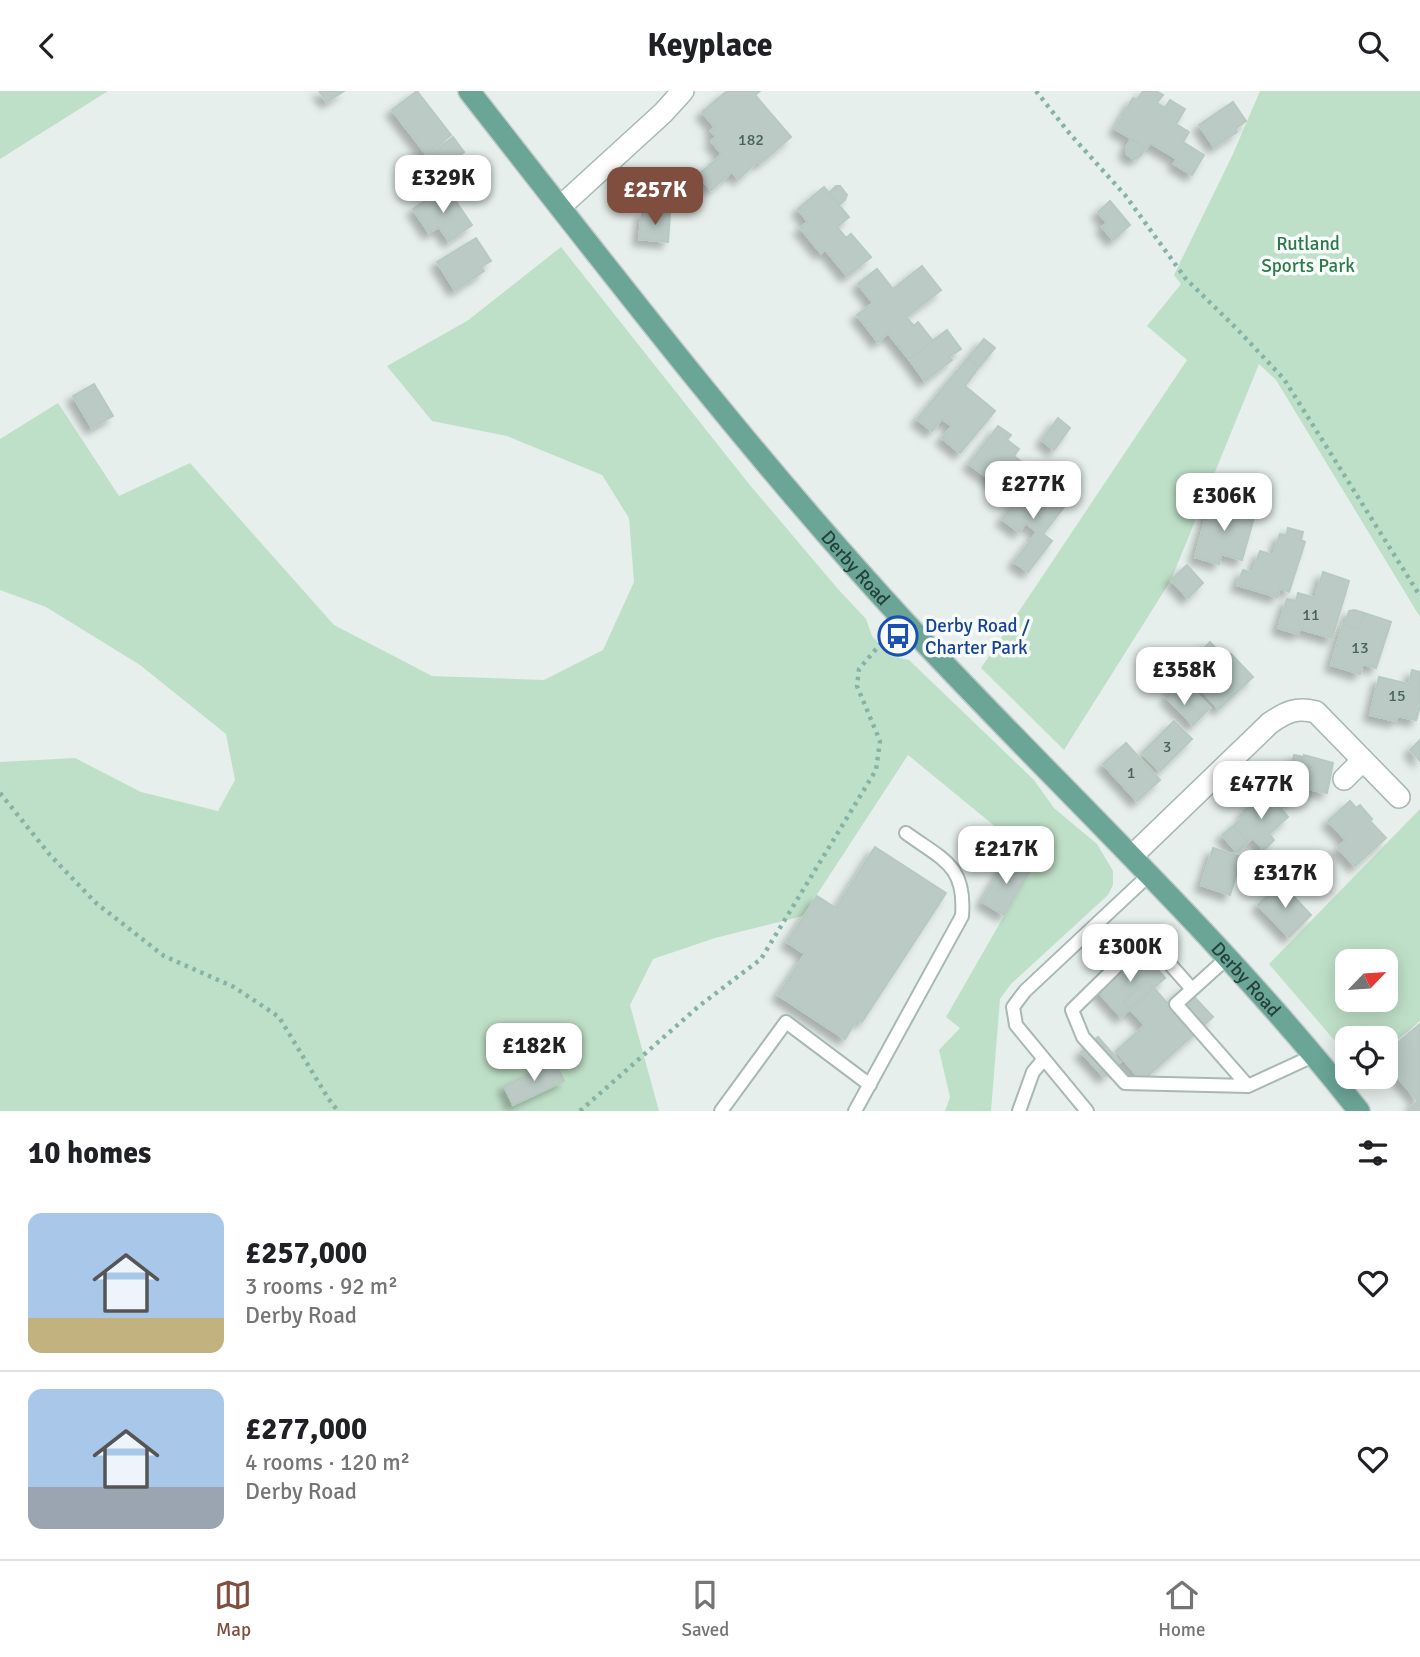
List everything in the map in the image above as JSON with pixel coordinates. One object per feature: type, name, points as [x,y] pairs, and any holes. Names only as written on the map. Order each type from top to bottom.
[{"type":"main road","name":"Derby Road","points":[[469,91],[742,437],[902,619],[1150,874],[1227,958],[1359,1111]]},
{"type":"street","points":[[560,207],[663,113],[683,91]]},
{"type":"street","points":[[1132,856],[1270,723],[1289,711],[1302,709],[1315,712],[1399,797]]},
{"type":"street","points":[[1344,779],[1363,760]]},
{"type":"lane","points":[[855,1111],[962,916],[964,895],[953,867],[905,833]]},
{"type":"lane","points":[[1087,1111],[1016,1025],[1013,1007],[1025,991],[1150,874]]},
{"type":"lane","points":[[1191,988],[1153,946],[1140,947],[1072,1010],[1083,1037],[1125,1083],[1248,1086],[1314,1056]]},
{"type":"lane","points":[[1227,958],[1176,1004],[1248,1086]]},
{"type":"lane","points":[[722,1111],[786,1022],[870,1084]]},
{"type":"lane","points":[[1019,1111],[1034,1072],[1044,1059]]},
{"type":"path","points":[[1036,91],[1070,134],[1125,195],[1186,279],[1284,379],[1420,596]]},
{"type":"path","points":[[580,1111],[699,1006],[761,958],[876,770],[880,741],[858,686],[859,669],[902,619]]},
{"type":"path","points":[[0,793],[50,855],[96,903],[164,956],[234,987],[279,1017],[338,1111]]},
{"type":"green space","points":[[0,91],[108,91],[0,159]]},
{"type":"green space","name":"Rutland Sports Park","points":[[1260,91],[1420,91],[1420,617],[1276,380],[1259,364],[1171,580],[1064,750],[981,668],[1187,360],[1147,326],[1181,284],[1174,275],[1233,154]]},
{"type":"green space","points":[[561,247],[749,484],[866,619],[872,636],[891,656],[909,660],[1034,780],[1054,808],[1097,844],[1113,871],[1113,885],[1108,895],[1011,984],[1000,999],[991,1111],[945,1111],[950,1097],[939,1050],[960,1028],[946,1017],[1036,860],[908,755],[803,916],[715,938],[653,959],[630,1005],[659,1111],[0,1111],[0,762],[75,758],[141,792],[218,811],[235,780],[226,734],[140,665],[46,607],[0,590],[0,439],[58,403],[119,496],[190,463],[334,625],[432,676],[544,680],[603,650],[634,582],[629,518],[602,475],[507,436],[432,421],[387,366],[467,321]]},
{"type":"green space","points":[[1420,809],[1420,1021],[1398,1039],[1398,1026],[1335,1026],[1335,1041],[1269,964]]},
{"type":"building","points":[[319,91],[344,91],[327,102]]},
{"type":"building","points":[[417,91],[451,135],[426,154],[392,110]]},
{"type":"building","points":[[727,91],[760,91],[755,95],[791,137],[761,163],[758,160],[739,179],[732,172],[711,190],[698,175],[722,154],[711,141],[716,137],[711,131],[715,127],[702,112]]},
{"type":"building","points":[[1143,91],[1156,91],[1163,95],[1157,103],[1165,108],[1170,100],[1185,109],[1176,124],[1189,132],[1183,142],[1204,155],[1192,175],[1174,164],[1177,159],[1150,143],[1147,148],[1115,129],[1133,98],[1137,100]]},
{"type":"building","points":[[1233,102],[1246,121],[1235,129],[1237,132],[1214,147],[1199,125]]},
{"type":"building","points":[[453,137],[464,152],[435,174],[424,160]]},
{"type":"building","points":[[1131,139],[1146,148],[1134,159],[1126,154]]},
{"type":"building","points":[[836,186],[840,186],[847,195],[839,205],[829,193]]},
{"type":"building","points":[[446,187],[472,225],[449,241],[439,227],[429,233],[413,209]]},
{"type":"building","points":[[824,187],[849,217],[837,227],[846,238],[851,234],[871,257],[847,276],[825,249],[821,253],[800,228],[808,222],[798,209]]},
{"type":"building","points":[[1110,201],[1130,225],[1113,240],[1102,227],[1107,223],[1098,212]]},
{"type":"building","points":[[642,212],[670,214],[668,242],[639,239]]},
{"type":"building","points":[[476,238],[491,261],[481,267],[484,271],[455,290],[437,262]]},
{"type":"building","points":[[922,266],[941,290],[906,317],[914,326],[918,322],[933,341],[909,359],[888,333],[878,342],[857,315],[873,303],[858,284],[877,269],[893,289]]},
{"type":"building","points":[[947,330],[961,349],[949,357],[952,360],[925,381],[909,359]]},
{"type":"building","points":[[984,339],[995,348],[979,367],[968,358]]},
{"type":"building","points":[[968,358],[979,367],[965,386],[995,411],[960,453],[942,438],[952,426],[942,419],[932,431],[917,419]]},
{"type":"building","points":[[94,384],[113,416],[92,428],[73,396]]},
{"type":"building","points":[[1058,418],[1070,428],[1054,450],[1042,440]]},
{"type":"building","points":[[998,426],[1011,435],[1007,440],[1019,449],[1014,456],[1023,463],[1004,490],[969,464]]},
{"type":"building","points":[[1034,478],[1050,491],[1047,494],[1064,507],[1043,534],[1052,541],[1028,572],[1014,562],[1037,532],[1026,523],[1019,532],[1002,519]]},
{"type":"building","points":[[1210,502],[1255,514],[1242,560],[1221,554],[1219,564],[1195,557]]},
{"type":"building","points":[[1288,528],[1303,532],[1301,540],[1305,542],[1289,592],[1280,588],[1277,597],[1237,585],[1243,570],[1252,573],[1260,551],[1273,555],[1280,534],[1286,536]]},
{"type":"building","points":[[1187,565],[1203,583],[1188,598],[1171,580]]},
{"type":"building","points":[[1323,572],[1349,581],[1332,638],[1300,629],[1298,634],[1278,628],[1287,599],[1296,601],[1298,593],[1315,598]]},
{"type":"building","points":[[1349,611],[1364,613],[1359,629],[1345,625]]},
{"type":"building","points":[[1364,613],[1391,622],[1376,668],[1363,664],[1360,674],[1331,665],[1343,624],[1359,629]]},
{"type":"building","points":[[1210,642],[1226,659],[1231,654],[1253,677],[1219,709],[1198,686],[1213,672],[1197,655]]},
{"type":"building","points":[[1171,668],[1210,708],[1202,716],[1163,676]]},
{"type":"building","points":[[1412,670],[1420,672],[1420,706],[1416,720],[1397,716],[1396,721],[1370,715],[1379,677],[1409,684]]},
{"type":"building","points":[[1175,688],[1202,716],[1193,725],[1166,697]]},
{"type":"building","points":[[1174,721],[1192,739],[1160,771],[1142,753]]},
{"type":"building","points":[[1420,740],[1420,761],[1410,750]]},
{"type":"building","points":[[1126,743],[1160,780],[1137,801],[1103,764]]},
{"type":"building","points":[[1294,755],[1333,763],[1327,793],[1287,785]]},
{"type":"building","points":[[1277,782],[1292,799],[1284,807],[1268,790]]},
{"type":"building","points":[[1266,791],[1288,817],[1269,834],[1274,840],[1264,850],[1253,838],[1248,842],[1233,826],[1246,814],[1243,812]]},
{"type":"building","points":[[1350,801],[1356,808],[1360,805],[1386,838],[1355,866],[1338,848],[1346,840],[1328,821]]},
{"type":"building","points":[[1233,826],[1248,842],[1237,852],[1222,835]]},
{"type":"building","points":[[875,847],[946,893],[862,1022],[857,1019],[845,1039],[778,995],[805,954],[787,942],[817,896],[836,908]]},
{"type":"building","points":[[1213,848],[1242,857],[1230,895],[1201,885]]},
{"type":"building","points":[[1008,857],[1030,870],[1004,915],[982,902]]},
{"type":"building","points":[[1281,883],[1311,915],[1289,937],[1258,905]]},
{"type":"building","points":[[1140,950],[1165,978],[1121,1017],[1096,989]]},
{"type":"building","points":[[1147,980],[1167,1003],[1185,987],[1213,1017],[1142,1081],[1116,1051],[1145,1025],[1123,1002]]},
{"type":"building","points":[[1420,1024],[1420,1111],[1414,1111],[1411,1107],[1418,1101],[1398,1078],[1398,1043]]},
{"type":"building","points":[[1098,1037],[1120,1062],[1104,1077],[1081,1052]]},
{"type":"building","points":[[555,1062],[564,1081],[513,1105],[504,1086]]},
{"type":"place","name":"Derby Road / Charter Park","points":[[898,636]]}]
